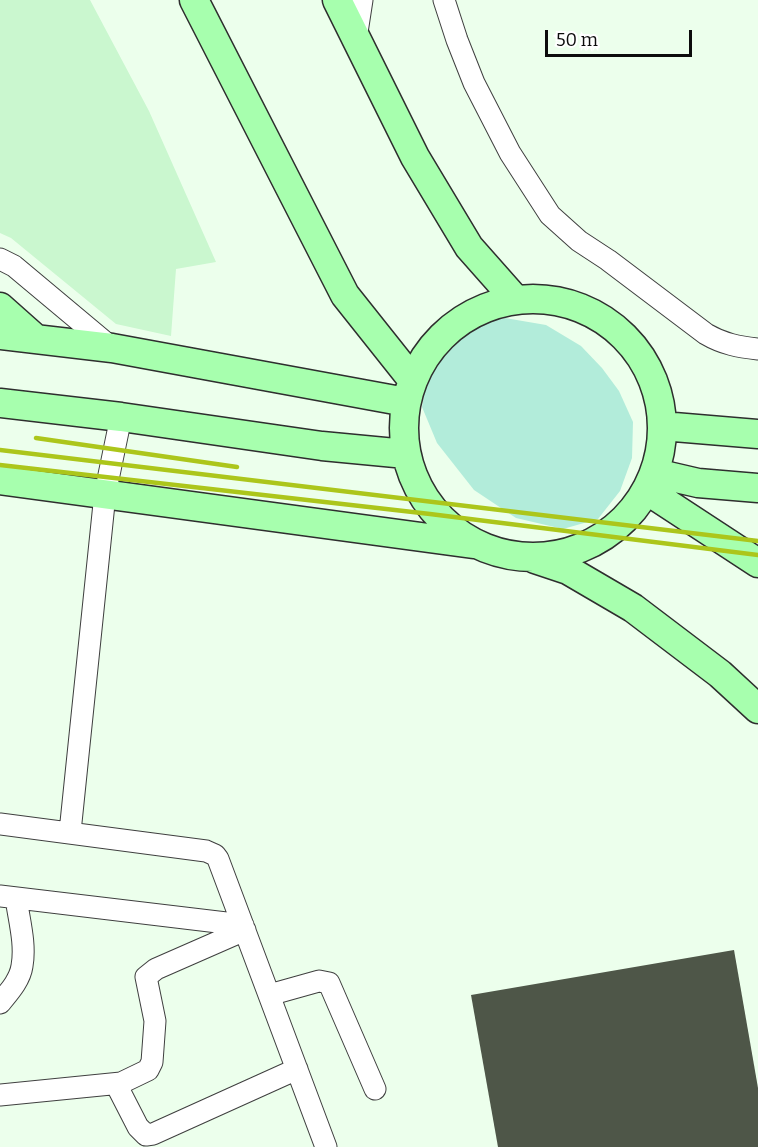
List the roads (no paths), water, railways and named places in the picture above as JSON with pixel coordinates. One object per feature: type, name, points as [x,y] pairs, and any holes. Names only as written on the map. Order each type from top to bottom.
[{"type":"main road","points":[[195,0],[345,295],[408,390]]},
{"type":"main road","points":[[337,0],[415,157],[469,247],[515,299]]},
{"type":"main road","points":[[532,558],[562,555],[591,544],[617,528],[637,506],[651,482],[660,453],[662,426],[659,400],[651,375],[628,340],[595,315],[556,300],[515,299],[480,309],[449,328],[425,355],[408,390],[403,420],[406,454],[417,485],[437,515],[464,538],[496,552],[532,558],[568,570],[633,608],[720,674],[758,709]]},
{"type":"main road","points":[[0,307],[36,339]]},
{"type":"main road","points":[[0,335],[112,348],[408,390]]},
{"type":"main road","points":[[0,403],[121,417],[322,446],[406,454]]},
{"type":"main road","points":[[662,426],[758,434]]},
{"type":"main road","points":[[0,480],[481,545]]},
{"type":"main road","points":[[651,482],[758,488]]},
{"type":"main road","points":[[651,482],[758,563]]},
{"type":"street","points":[[356,39],[362,0]]},
{"type":"street","points":[[444,0],[474,82],[510,153],[550,215],[579,241],[617,266],[706,334],[720,342],[758,349]]},
{"type":"street","points":[[0,259],[14,266],[112,348]]},
{"type":"street","points":[[70,832],[105,494],[121,417]]},
{"type":"street","points":[[0,824],[211,852],[215,855],[326,1147]]},
{"type":"street","points":[[0,1003],[12,989],[22,968],[23,950],[8,897],[244,928]]},
{"type":"street","points":[[0,1095],[121,1083],[148,1070],[152,1062],[155,1021],[146,977],[156,969],[244,928]]},
{"type":"street","points":[[269,995],[319,981],[329,983],[375,1089]]},
{"type":"street","points":[[121,1083],[118,1088],[138,1127],[146,1135],[153,1134],[297,1069]]},
{"type":"railway","points":[[36,438],[237,467]]},
{"type":"railway","points":[[0,450],[758,541]]},
{"type":"railway","points":[[0,465],[430,514],[758,555]]}]
